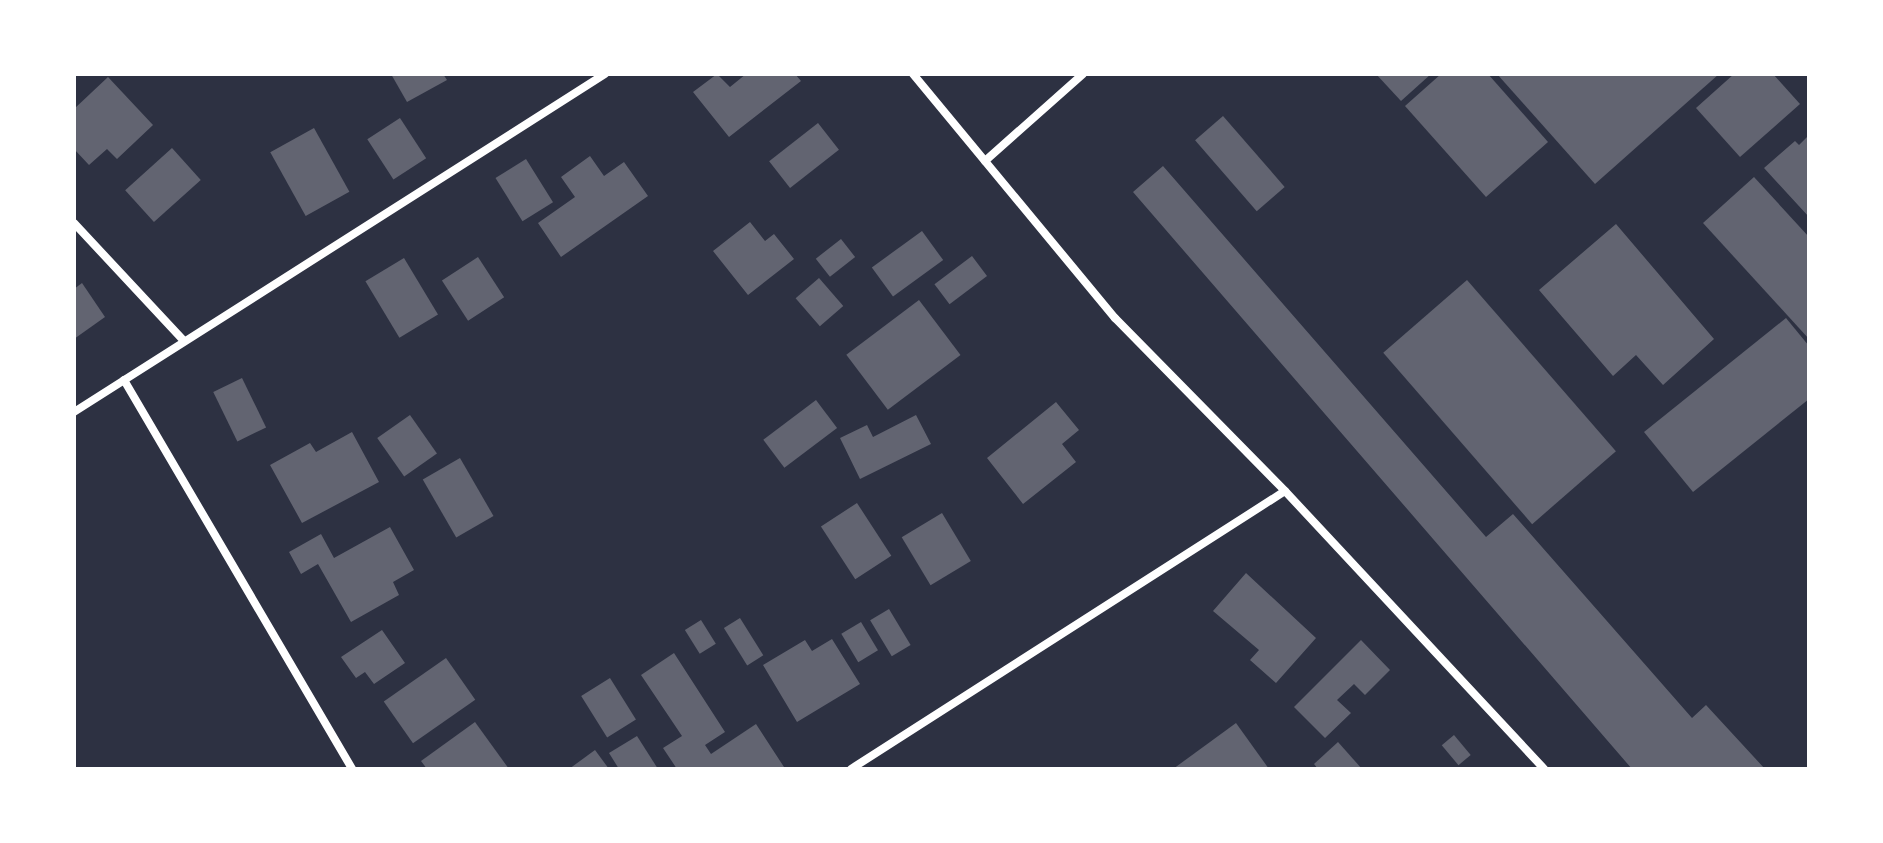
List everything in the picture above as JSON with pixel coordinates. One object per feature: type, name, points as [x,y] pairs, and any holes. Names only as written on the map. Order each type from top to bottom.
[{"type":"street","points":[[74,412],[605,74]]},
{"type":"street","points":[[913,74],[1115,318],[1285,491],[1544,769]]},
{"type":"street","points":[[985,161],[1083,74]]},
{"type":"street","points":[[74,223],[183,340]]},
{"type":"street","points":[[124,380],[352,769]]},
{"type":"street","points":[[851,769],[1285,491]]},
{"type":"building","points":[[391,74],[443,74],[447,80],[407,102]]},
{"type":"building","points":[[717,74],[730,87],[746,74],[795,74],[801,81],[729,137],[693,92]]},
{"type":"building","points":[[1376,74],[1431,74],[1401,101]]},
{"type":"building","points":[[1441,74],[1488,74],[1548,142],[1486,197],[1405,106]]},
{"type":"building","points":[[1497,74],[1719,74],[1595,184]]},
{"type":"building","points":[[1734,74],[1773,74],[1800,104],[1740,157],[1696,108]]},
{"type":"building","points":[[108,77],[153,125],[117,159],[107,149],[89,165],[74,149],[74,109]]},
{"type":"building","points":[[1223,116],[1285,187],[1257,211],[1195,140]]},
{"type":"building","points":[[400,118],[426,158],[393,179],[367,139]]},
{"type":"building","points":[[818,123],[839,150],[790,188],[769,161]]},
{"type":"building","points":[[314,128],[349,192],[306,216],[270,152]]},
{"type":"building","points":[[1809,135],[1809,217],[1764,168],[1795,141],[1799,145]]},
{"type":"building","points":[[172,148],[201,180],[154,222],[125,190]]},
{"type":"building","points":[[590,156],[604,176],[624,162],[648,196],[561,257],[538,223],[575,197],[561,177]]},
{"type":"building","points":[[526,159],[553,202],[522,221],[495,178]]},
{"type":"building","points":[[1163,166],[1486,537],[1513,514],[1692,718],[1706,705],[1765,769],[1632,769],[1133,192]]},
{"type":"building","points":[[1754,177],[1809,237],[1809,339],[1703,223]]},
{"type":"building","points":[[750,222],[765,241],[774,234],[794,259],[748,295],[713,251]]},
{"type":"building","points":[[1616,224],[1714,339],[1663,385],[1636,355],[1613,376],[1539,290]]},
{"type":"building","points":[[922,231],[943,260],[893,297],[872,267]]},
{"type":"building","points":[[841,239],[855,257],[830,277],[816,259]]},
{"type":"building","points":[[972,256],[987,276],[950,304],[934,284]]},
{"type":"building","points":[[478,257],[504,297],[468,321],[442,280]]},
{"type":"building","points":[[404,258],[438,315],[399,338],[365,281]]},
{"type":"building","points":[[819,278],[843,306],[820,326],[796,298]]},
{"type":"building","points":[[1467,280],[1616,451],[1532,524],[1383,353]]},
{"type":"building","points":[[82,283],[105,317],[74,339],[74,289]]},
{"type":"building","points":[[919,300],[961,355],[888,410],[846,355]]},
{"type":"building","points":[[1786,318],[1809,346],[1809,399],[1693,492],[1644,432]]},
{"type":"building","points":[[242,378],[266,427],[237,441],[213,392]]},
{"type":"building","points":[[816,400],[837,428],[784,468],[763,440]]},
{"type":"building","points":[[1056,402],[1079,430],[1062,444],[1076,462],[1023,504],[987,458]]},
{"type":"building","points":[[410,415],[437,454],[404,476],[377,438]]},
{"type":"building","points":[[916,415],[931,444],[860,479],[840,438],[867,425],[873,437]]},
{"type":"building","points":[[352,432],[379,482],[302,523],[270,465],[310,443],[316,452]]},
{"type":"building","points":[[460,458],[494,516],[456,538],[423,480]]},
{"type":"building","points":[[857,503],[891,556],[855,579],[821,526]]},
{"type":"building","points":[[942,513],[971,561],[931,585],[902,537]]},
{"type":"building","points":[[390,527],[414,570],[393,582],[399,595],[351,622],[318,564],[301,574],[289,552],[321,534],[334,558]]},
{"type":"building","points":[[1246,573],[1316,638],[1276,683],[1250,660],[1259,650],[1213,611]]},
{"type":"building","points":[[889,609],[911,645],[892,656],[870,620]]},
{"type":"building","points":[[740,618],[763,655],[747,665],[724,628]]},
{"type":"building","points":[[701,620],[716,644],[700,654],[685,630]]},
{"type":"building","points":[[861,622],[878,650],[858,662],[841,634]]},
{"type":"building","points":[[382,630],[405,663],[374,684],[365,672],[356,678],[341,657]]},
{"type":"building","points":[[832,639],[860,684],[797,722],[763,665],[805,640],[812,651]]},
{"type":"building","points":[[1361,640],[1390,670],[1365,695],[1354,684],[1337,700],[1351,713],[1325,738],[1294,707]]},
{"type":"building","points":[[674,653],[725,732],[705,745],[711,754],[756,724],[784,767],[677,769],[663,748],[682,736],[641,675]]},
{"type":"building","points":[[446,658],[475,700],[413,743],[384,702]]},
{"type":"building","points":[[610,678],[636,720],[607,738],[581,696]]},
{"type":"building","points":[[475,722],[509,769],[427,769],[421,761]]},
{"type":"building","points":[[1236,723],[1269,769],[1173,769]]},
{"type":"building","points":[[1454,735],[1471,755],[1458,765],[1442,745]]},
{"type":"building","points":[[637,736],[658,769],[619,769],[609,753]]},
{"type":"building","points":[[1338,742],[1362,769],[1318,769],[1314,764]]},
{"type":"building","points":[[595,750],[609,769],[569,769]]}]
